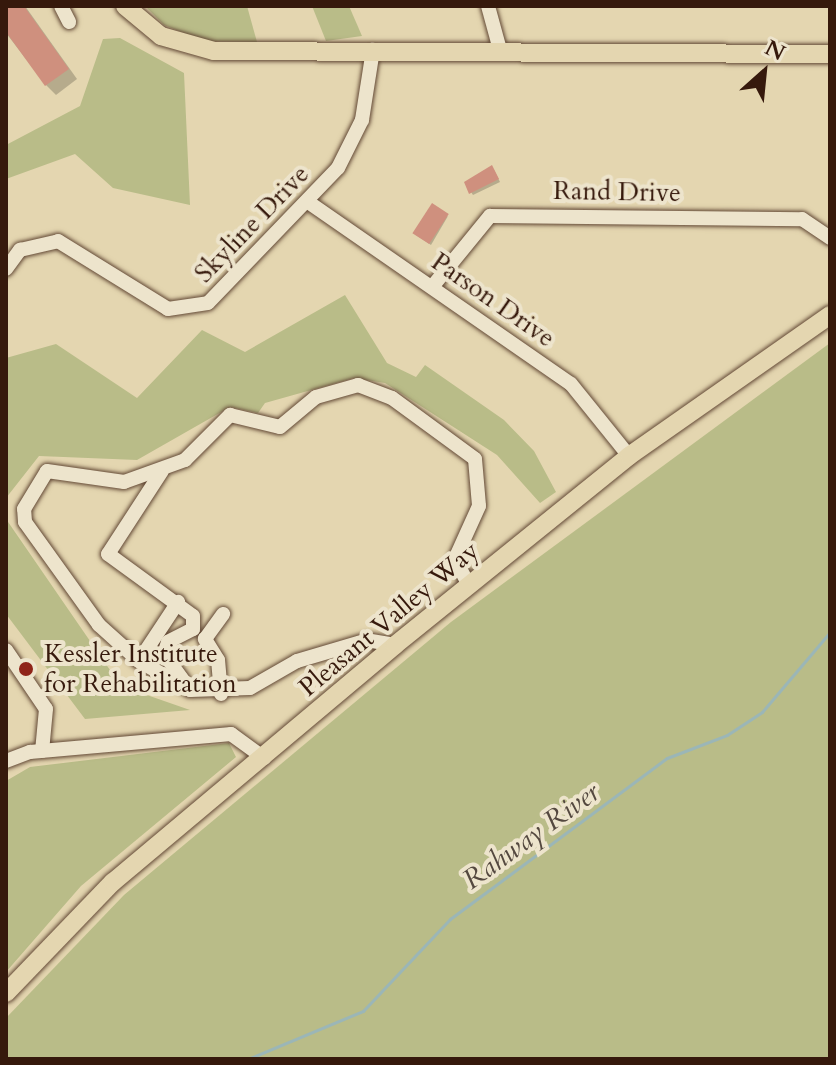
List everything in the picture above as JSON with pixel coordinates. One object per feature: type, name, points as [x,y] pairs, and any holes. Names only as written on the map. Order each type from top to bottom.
[{"type":"main road","points":[[125,6],[161,36],[193,48],[830,54]]},
{"type":"main road","name":"Pleasant Valley Way","points":[[6,993],[113,882],[395,645],[629,456],[830,315]]},
{"type":"street","points":[[61,6],[69,22]]},
{"type":"street","points":[[488,6],[500,50]]},
{"type":"street","name":"Skyline Drive","points":[[6,269],[20,250],[58,241],[168,309],[197,309],[311,204],[355,138],[373,50]]},
{"type":"street","name":"Parson Drive","points":[[311,204],[571,384],[629,456]]},
{"type":"street","name":"Rand Drive","points":[[432,287],[490,216],[802,219],[830,238]]},
{"type":"street","points":[[395,645],[368,640],[221,694],[202,693],[139,661],[91,615],[25,522],[24,509],[47,471],[97,483],[162,471],[193,453],[230,415],[280,427],[340,387],[374,389],[475,459],[479,506],[455,559],[469,585]]},
{"type":"street","points":[[162,471],[108,554],[178,602],[195,622],[168,642],[164,654],[182,681],[202,693]]},
{"type":"street","points":[[139,661],[178,602]]},
{"type":"street","points":[[221,694],[218,660],[205,639],[223,614]]},
{"type":"street","points":[[6,650],[46,709],[42,751]]},
{"type":"street","points":[[6,761],[42,751],[231,734],[264,758]]},
{"type":"green space","points":[[145,6],[247,6],[257,42],[204,41],[164,25]]},
{"type":"green space","points":[[312,6],[349,6],[362,36],[326,41]]},
{"type":"green space","points":[[120,38],[184,73],[190,205],[113,188],[75,154],[6,179],[6,145],[80,106],[103,39]]},
{"type":"green space","points":[[345,295],[387,363],[416,377],[425,365],[504,420],[534,451],[556,492],[540,503],[497,455],[385,383],[354,378],[265,403],[258,413],[230,407],[137,460],[39,456],[6,498],[6,358],[56,344],[137,398],[202,330],[245,352]]},
{"type":"green space","points":[[830,343],[830,1059],[6,1059],[6,1018],[124,895],[451,622]]},
{"type":"green space","points":[[6,519],[121,686],[190,710],[85,719],[6,614]]},
{"type":"green space","points":[[229,743],[236,757],[81,886],[6,972],[6,781],[30,767]]},
{"type":"building","points":[[6,6],[24,6],[69,69],[45,86],[6,32]]},
{"type":"building","points":[[492,165],[499,179],[469,194],[464,182]]},
{"type":"building","points":[[432,203],[449,214],[429,244],[412,233]]},
{"type":"waterway","name":"Rahway River","points":[[248,1059],[363,1011],[450,919],[667,758],[727,735],[762,712],[830,632]]},
{"type":"place","name":"Kessler Institute for Rehabilitation","points":[[26,669]]}]
